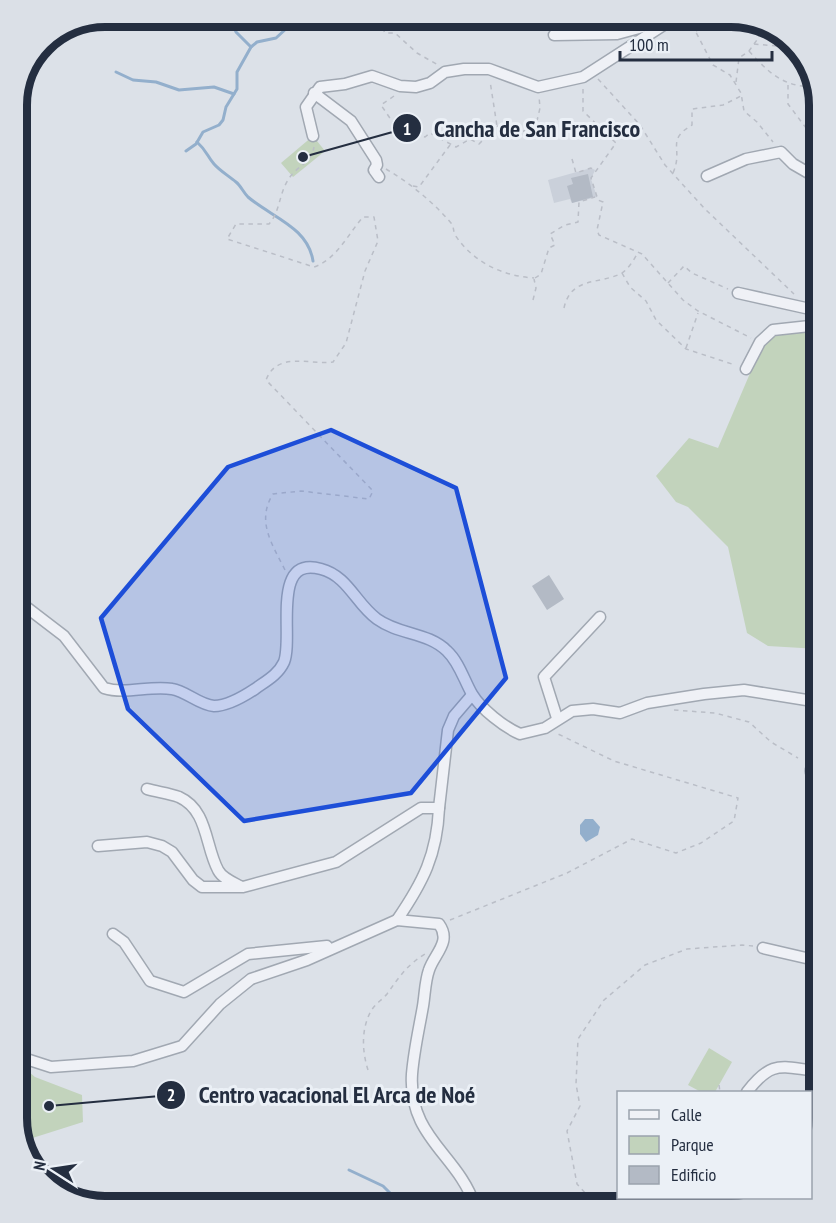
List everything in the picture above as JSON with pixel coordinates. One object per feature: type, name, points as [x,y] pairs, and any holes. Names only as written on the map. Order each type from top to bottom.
[{"type":"street","points":[[554,34],[617,34],[643,27]]},
{"type":"street","points":[[313,136],[306,107],[314,93],[322,86],[345,84],[372,76],[400,86],[416,87],[430,83],[445,72],[489,69],[538,87],[587,75],[661,27]]},
{"type":"street","points":[[314,93],[351,121],[377,165],[374,170],[379,177]]},
{"type":"street","points":[[712,173],[746,159],[781,152],[793,164],[809,173]]},
{"type":"street","points":[[738,293],[809,309]]},
{"type":"street","points":[[746,369],[760,342],[773,330],[809,326]]},
{"type":"street","points":[[27,608],[64,636],[104,687],[132,691],[170,688],[211,706],[243,697],[272,679],[283,664],[288,650],[286,596],[294,574],[305,568],[319,568],[333,574],[348,585],[378,619],[435,641],[449,652],[472,695],[511,730],[528,734],[545,728],[557,718],[572,711],[593,709],[620,713],[647,703],[744,690],[809,700]]},
{"type":"street","points":[[557,718],[544,677],[600,617]]},
{"type":"street","points":[[397,920],[422,883],[433,855],[448,730],[454,716],[472,695]]},
{"type":"street","points":[[147,789],[178,796],[191,806],[204,828],[218,870],[225,878],[243,887]]},
{"type":"street","points":[[98,846],[147,842],[162,846],[172,852],[202,887],[243,887],[336,862],[421,808],[439,808]]},
{"type":"street","points":[[27,1059],[51,1067],[66,1067],[133,1061],[182,1046],[220,1004],[251,979],[307,960],[397,920],[439,924],[443,941],[428,976],[415,1042],[413,1102],[417,1119],[454,1170],[469,1196]]},
{"type":"street","points":[[113,934],[124,942],[150,981],[184,992],[248,954],[337,946]]},
{"type":"street","points":[[763,948],[809,959]]},
{"type":"street","points":[[748,1091],[768,1070],[778,1067],[809,1070]]},
{"type":"path","points":[[382,27],[385,33],[395,33],[445,72]]},
{"type":"path","points":[[693,27],[713,65],[730,75],[735,83],[744,111],[757,122],[781,152]]},
{"type":"path","points":[[695,32],[703,27]]},
{"type":"path","points":[[735,83],[739,58],[749,51],[759,37],[758,32]]},
{"type":"path","points":[[752,44],[777,46]]},
{"type":"path","points":[[749,51],[773,77],[788,84],[806,86]]},
{"type":"path","points":[[489,69],[497,126]]},
{"type":"path","points":[[587,75],[583,111],[616,143],[591,178],[597,197],[603,202],[597,231],[609,241],[642,254],[698,311],[760,342]]},
{"type":"path","points":[[587,75],[640,125],[673,173],[740,244],[794,294]]},
{"type":"path","points":[[788,84],[788,104],[809,132]]},
{"type":"path","points":[[400,86],[398,94],[381,105],[396,127],[426,137],[430,133],[435,133],[456,147],[470,139],[479,144],[497,126]]},
{"type":"path","points":[[497,126],[516,133],[526,132],[536,125],[540,108],[538,87]]},
{"type":"path","points":[[673,173],[679,159],[676,140],[682,130],[692,125],[692,109],[723,105],[741,96]]},
{"type":"path","points":[[290,582],[268,537],[264,508],[273,494],[301,491],[369,499],[373,491],[287,399],[266,380],[275,367],[289,361],[333,362],[346,343],[365,271],[378,241],[379,230],[374,217],[363,217],[324,264],[314,267],[227,239],[236,224],[269,224],[276,217],[286,183],[291,175],[311,158],[313,136]]},
{"type":"path","points":[[410,185],[419,188],[450,144]]},
{"type":"path","points":[[572,159],[576,172],[591,168],[595,170]]},
{"type":"path","points":[[377,165],[410,185],[452,224],[453,232],[474,256],[497,270],[520,277],[534,278],[541,274],[549,248],[555,244],[550,234],[565,225],[578,222],[579,202],[597,197]]},
{"type":"path","points":[[564,308],[566,297],[572,290],[622,273],[638,253]]},
{"type":"path","points":[[668,283],[684,266],[692,273],[738,293]]},
{"type":"path","points":[[622,273],[630,287],[646,301],[657,320],[686,349],[746,369]]},
{"type":"path","points":[[533,300],[536,288],[534,278]]},
{"type":"path","points":[[686,349],[698,311]]},
{"type":"path","points":[[668,710],[715,713],[749,722],[771,742],[798,758]]},
{"type":"path","points":[[439,924],[567,873],[632,839],[676,853],[701,843],[734,821],[738,798],[614,761],[545,728]]},
{"type":"path","points":[[588,1196],[577,1184],[567,1131],[580,1106],[576,1084],[578,1040],[604,1000],[645,965],[687,949],[742,945],[763,948]]},
{"type":"path","points":[[368,1070],[363,1056],[363,1032],[371,1010],[386,996],[407,965],[430,951]]},
{"type":"path","points":[[719,1085],[720,1091]]},
{"type":"highlighted area","points":[[331,430],[456,488],[506,678],[411,793],[244,821],[128,709],[101,618],[228,467]]},
{"type":"shaded area","points":[[591,168],[595,170],[591,179],[597,197],[572,203],[570,199],[554,203],[548,180]]},
{"type":"green space","points":[[313,136],[325,151],[293,177],[281,163]]},
{"type":"green space","points":[[809,326],[809,648],[768,646],[747,633],[728,547],[688,507],[676,502],[656,476],[689,438],[718,448],[751,371],[773,330]]},
{"type":"green space","points":[[709,1048],[732,1062],[716,1091],[699,1091],[688,1085]]},
{"type":"green space","points":[[27,1070],[35,1077],[82,1095],[83,1122],[30,1139],[27,1118]]},
{"type":"water","points":[[585,819],[593,819],[600,827],[598,835],[586,842],[580,834],[580,825]]},
{"type":"building","points":[[588,174],[593,197],[572,203],[567,186],[573,184],[571,178]]},
{"type":"building","points":[[549,575],[564,599],[547,610],[532,586]]},
{"type":"building","points":[[809,764],[809,778],[804,771]]},
{"type":"waterway","points":[[234,27],[251,47]]},
{"type":"waterway","points":[[186,151],[196,144],[203,132],[219,125],[223,120],[226,107],[237,89],[237,72],[251,47],[257,42],[276,38],[288,27]]},
{"type":"waterway","points":[[116,72],[133,80],[156,82],[179,90],[214,87],[234,94]]},
{"type":"waterway","points":[[197,142],[214,164],[238,184],[248,197],[287,224],[304,239],[313,261]]},
{"type":"waterway","points":[[349,1170],[383,1186],[393,1196]]},
{"type":"place","name":"Cancha de San Francisco","points":[[303,157]]},
{"type":"place","name":"Centro vacacional El Arca de Noé","points":[[49,1106]]}]
